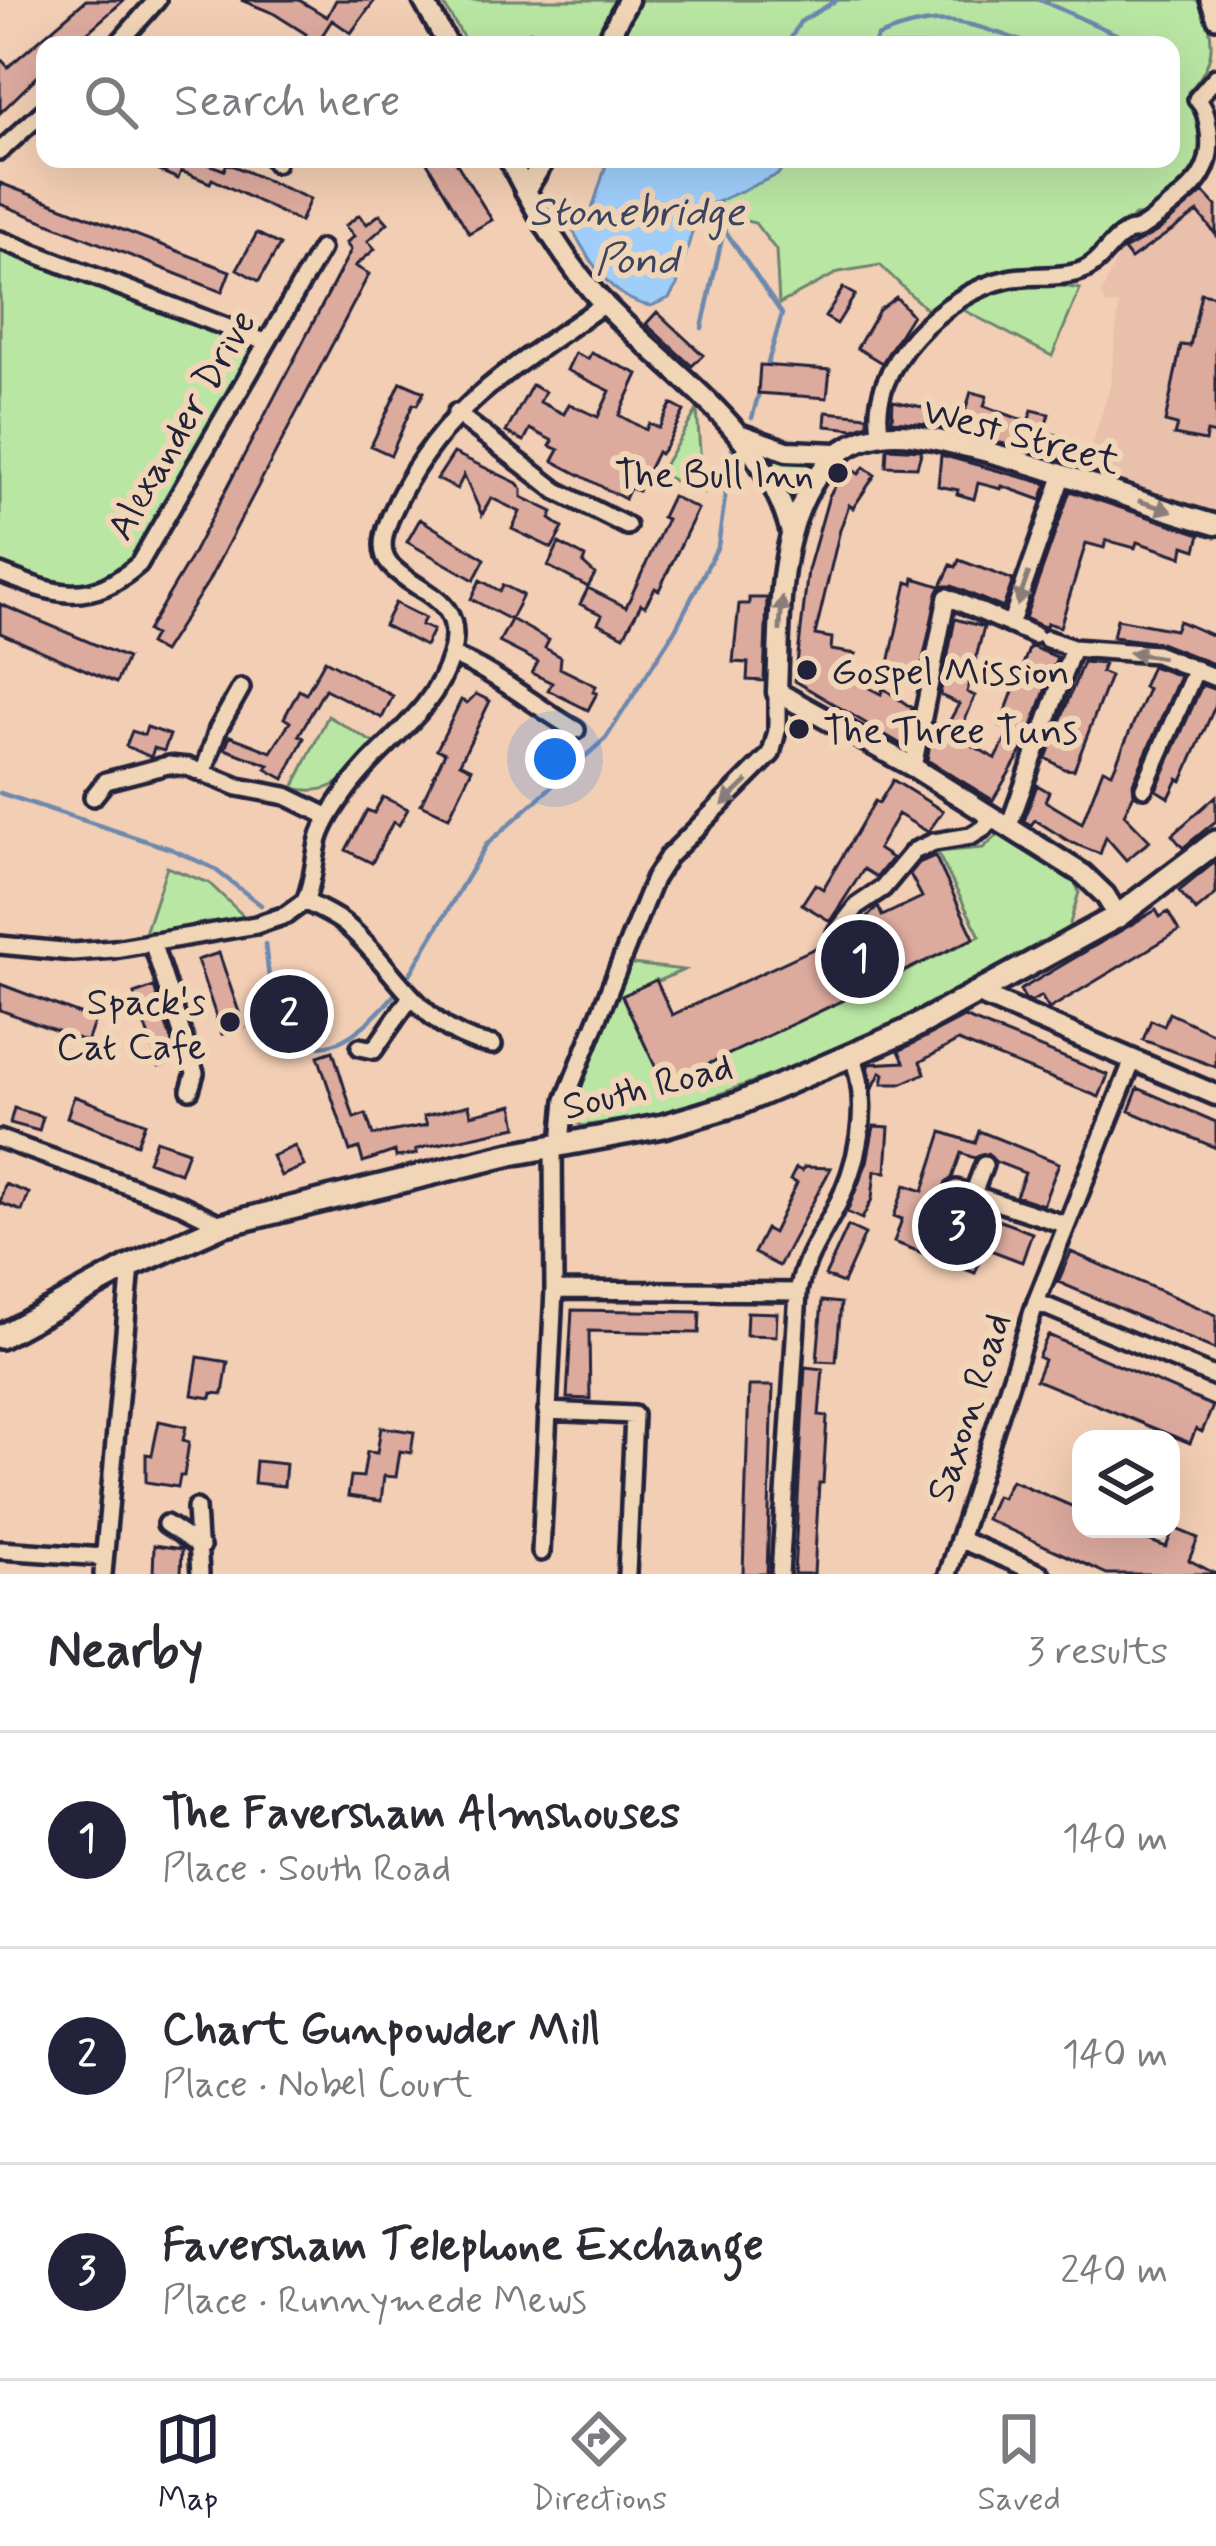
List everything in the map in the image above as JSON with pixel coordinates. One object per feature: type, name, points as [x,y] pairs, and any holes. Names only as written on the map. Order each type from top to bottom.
[{"type":"main road","name":"South Road","points":[[0,1337],[131,1266],[222,1225],[557,1144],[700,1117],[905,1032],[1118,916],[1216,842]]},
{"type":"street","points":[[125,36],[157,0]]},
{"type":"street","points":[[423,0],[443,36]]},
{"type":"street","points":[[610,36],[628,0]]},
{"type":"street","points":[[1209,0],[1216,19]]},
{"type":"street","points":[[880,435],[876,417],[895,368],[916,332],[932,316],[990,284],[1083,271],[1123,235],[1143,227],[1191,189],[1206,172],[1210,149],[1205,108],[1197,98],[1216,77]]},
{"type":"street","points":[[0,151],[36,118]]},
{"type":"street","points":[[513,168],[566,259],[604,304],[742,435],[773,483],[793,538]]},
{"type":"street","points":[[525,191],[539,168]]},
{"type":"street","points":[[0,240],[266,342]]},
{"type":"street","name":"Alexander Drive","points":[[0,573],[54,595],[82,593],[123,579],[140,564],[321,249]]},
{"type":"street","points":[[0,944],[74,952],[152,942],[256,925],[286,915],[305,901],[320,834],[329,817],[362,770],[419,714],[451,655],[454,634],[448,610],[392,566],[384,554],[383,541],[404,490],[455,413],[604,304]]},
{"type":"street","points":[[455,413],[557,490],[627,526]]},
{"type":"street","points":[[742,435],[787,452],[837,453]]},
{"type":"street","name":"West Street","points":[[837,453],[880,435],[947,442],[1063,474],[1216,525]]},
{"type":"street","points":[[541,1552],[557,1144],[565,1100],[645,896],[668,857],[771,754],[777,731],[785,565],[808,489],[837,453]]},
{"type":"street","points":[[1010,625],[1063,474]]},
{"type":"street","points":[[913,766],[947,597],[1073,648],[1156,654],[1216,678]]},
{"type":"street","points":[[836,933],[858,905],[884,888],[914,851],[934,842],[971,836],[1001,821],[1073,648]]},
{"type":"street","points":[[451,655],[486,671],[576,730]]},
{"type":"street","points":[[1144,788],[1196,669]]},
{"type":"street","points":[[204,771],[218,729],[241,688]]},
{"type":"street","points":[[776,692],[913,766],[1089,878],[1118,916]]},
{"type":"street","points":[[93,797],[106,781],[169,765],[204,771],[238,788],[286,796],[329,817]]},
{"type":"street","points":[[305,901],[346,924],[410,998],[442,1022],[481,1044],[493,1045]]},
{"type":"street","points":[[152,942],[195,1073],[190,1090]]},
{"type":"street","points":[[976,993],[1216,1095]]},
{"type":"street","points":[[360,1046],[374,1050],[410,998]]},
{"type":"street","points":[[780,1574],[798,1292],[805,1265],[842,1195],[856,1156],[860,1097],[852,1055]]},
{"type":"street","name":"Saxon Road","points":[[948,1574],[1036,1302],[1133,1060]]},
{"type":"street","points":[[0,1139],[182,1205],[222,1225]]},
{"type":"street","points":[[973,1195],[984,1165]]},
{"type":"street","points":[[956,1189],[1067,1225]]},
{"type":"street","points":[[0,1550],[104,1566],[131,1266]]},
{"type":"street","points":[[554,1290],[798,1292]]},
{"type":"street","points":[[1036,1302],[1216,1377]]},
{"type":"street","points":[[547,1411],[634,1415],[627,1574]]},
{"type":"street","points":[[196,1508],[200,1574]]},
{"type":"street","points":[[166,1524],[201,1547]]},
{"type":"street","points":[[959,1539],[1041,1574]]},
{"type":"shaded area","points":[[1201,189],[1216,206],[1216,513],[1085,468],[1110,387],[1119,304],[1106,304],[1101,295],[1122,246],[1141,237]]},
{"type":"green space","points":[[441,0],[620,0],[599,36],[542,36],[530,31],[527,36],[463,36]]},
{"type":"green space","points":[[642,0],[1202,0],[1211,51],[1204,71],[1188,92],[1203,129],[1200,178],[1143,216],[1135,216],[1084,259],[984,279],[928,311],[880,265],[839,272],[779,304],[776,250],[755,223],[723,216],[722,198],[783,168],[1180,168],[1180,36],[619,36]]},
{"type":"green space","points":[[0,240],[265,342],[139,564],[82,593],[0,573]]},
{"type":"green space","points":[[1046,283],[1080,289],[1052,356],[954,305],[971,304],[994,290]]},
{"type":"green space","points":[[697,410],[703,493],[659,474]]},
{"type":"green space","points":[[766,452],[803,459],[816,467],[790,509]]},
{"type":"green space","points":[[328,716],[379,746],[331,786],[293,788]]},
{"type":"green space","points":[[1004,830],[1071,873],[1079,892],[1069,927],[901,1027],[668,1113],[582,1126],[573,1120],[571,1109],[623,963],[684,970],[622,996],[664,1085],[980,936],[937,852],[983,848]]},
{"type":"green space","points":[[167,867],[209,883],[252,924],[141,945]]},
{"type":"water","name":"Stonebridge Pond","points":[[605,168],[783,168],[712,204],[700,204],[677,285],[669,298],[651,306],[624,296],[593,264],[570,225],[592,209]]},
{"type":"building","points":[[86,0],[124,0],[83,36],[44,36]]},
{"type":"building","points":[[241,0],[299,0],[327,17],[336,0],[375,0],[351,33],[332,20],[322,36],[305,36],[273,13]]},
{"type":"building","points":[[36,43],[36,78],[0,113],[0,58],[8,67]]},
{"type":"building","points":[[153,168],[239,168],[310,199],[300,222],[212,179],[210,183],[181,171],[178,179]]},
{"type":"building","points":[[430,168],[460,168],[492,220],[469,233]]},
{"type":"building","points":[[0,183],[230,271],[222,292],[0,204]]},
{"type":"building","points":[[1203,192],[1216,206],[1216,235],[1198,212],[1131,259],[1124,250],[1158,231]]},
{"type":"building","points":[[380,214],[388,223],[368,241],[375,249],[355,266],[369,274],[208,582],[163,652],[149,644],[154,635],[147,631],[190,559],[351,250],[346,243],[354,236],[345,226],[359,215],[367,224]]},
{"type":"building","points":[[257,233],[280,245],[259,281],[237,269]]},
{"type":"building","points":[[843,288],[855,295],[837,324],[825,317]]},
{"type":"building","points":[[1201,293],[1216,296],[1216,434],[1207,432],[1205,441],[1174,435],[1177,425],[1165,422],[1181,345],[1190,346]]},
{"type":"building","points":[[896,297],[912,315],[882,363],[857,348],[879,310]]},
{"type":"building","points":[[657,312],[703,355],[692,366],[646,324]]},
{"type":"building","points":[[575,353],[588,359],[591,353],[638,374],[619,415],[646,430],[649,423],[659,428],[671,404],[684,411],[638,491],[630,488],[625,499],[553,461],[559,450],[550,446],[553,441],[530,429],[524,441],[506,432],[532,385],[545,392],[540,402],[564,414],[569,404],[598,417],[610,391],[567,370]]},
{"type":"building","points":[[760,365],[830,370],[827,398],[758,393]]},
{"type":"building","points":[[401,382],[424,392],[417,405],[413,404],[391,455],[371,446]]},
{"type":"building","points":[[971,392],[987,396],[984,406],[1028,422],[1032,410],[1049,414],[1044,431],[1071,440],[1065,461],[943,428],[945,411],[965,412]]},
{"type":"building","points":[[893,401],[932,409],[928,424],[892,421]]},
{"type":"building","points":[[826,412],[868,416],[868,424],[854,429],[825,426]]},
{"type":"building","points":[[887,448],[922,450],[917,467],[886,466]]},
{"type":"building","points":[[454,453],[517,483],[522,497],[553,512],[550,519],[563,528],[552,548],[512,529],[520,512],[491,498],[482,515],[464,475],[457,489],[437,479]]},
{"type":"building","points":[[941,455],[1047,484],[1041,500],[978,483],[974,499],[938,486]]},
{"type":"building","points":[[848,467],[859,474],[864,467],[875,475],[853,508],[849,505],[815,635],[832,638],[831,650],[856,654],[850,678],[881,694],[883,688],[912,708],[904,746],[795,681],[808,570],[829,496]]},
{"type":"building","points":[[1070,491],[1200,534],[1196,550],[1184,546],[1182,557],[1137,542],[1135,548],[1106,540],[1104,548],[1086,543],[1060,627],[1042,626],[1025,618]]},
{"type":"building","points":[[672,496],[698,509],[659,590],[655,588],[645,606],[641,604],[624,636],[598,623],[602,615],[580,604],[588,588],[626,607],[667,519],[662,517]]},
{"type":"building","points":[[420,519],[485,559],[474,580],[407,542]]},
{"type":"building","points":[[559,543],[585,557],[583,563],[595,574],[588,587],[548,566]]},
{"type":"building","points":[[959,560],[1013,580],[1003,608],[952,586],[941,586],[951,565],[956,567]]},
{"type":"building","points":[[914,578],[940,586],[917,685],[887,672],[907,582],[913,584]]},
{"type":"building","points":[[480,580],[500,591],[503,585],[523,595],[511,619],[549,640],[545,648],[561,657],[560,668],[596,686],[588,710],[548,690],[552,683],[532,673],[538,662],[499,642],[511,620],[471,599]]},
{"type":"building","points":[[749,598],[767,598],[764,681],[747,680],[748,663],[733,662],[739,604],[749,604]]},
{"type":"building","points":[[395,603],[425,618],[421,625],[433,630],[425,646],[384,625]]},
{"type":"building","points":[[0,604],[127,658],[116,683],[0,633]]},
{"type":"building","points":[[955,619],[984,627],[967,692],[975,696],[958,737],[996,759],[1010,730],[1000,726],[1030,646],[1057,657],[1025,746],[993,800],[927,760],[934,724],[944,731],[959,704],[940,695]]},
{"type":"building","points":[[1117,619],[1175,630],[1179,621],[1216,637],[1216,665],[1160,643],[1113,637]]},
{"type":"building","points":[[325,660],[393,696],[382,718],[325,689],[299,735],[304,738],[284,779],[266,769],[269,765],[225,749],[230,736],[271,752],[290,722],[284,718],[299,690],[306,694]]},
{"type":"building","points":[[1083,662],[1104,664],[1101,672],[1110,676],[1074,770],[1064,769],[1046,758]]},
{"type":"building","points":[[1152,666],[1180,676],[1124,814],[1150,841],[1126,860],[1106,837],[1100,854],[1035,820],[1031,825],[1024,821],[1037,785],[1049,792],[1045,801],[1082,823],[1103,769],[1112,773],[1148,689],[1143,687]]},
{"type":"building","points":[[1202,685],[1216,690],[1216,704],[1182,781],[1178,779],[1169,798],[1156,790]]},
{"type":"building","points":[[476,694],[490,701],[460,763],[472,769],[449,817],[421,804],[445,753],[437,749],[461,700],[467,703]]},
{"type":"building","points":[[147,727],[170,735],[164,751],[154,748],[151,757],[126,746],[132,731],[144,735]]},
{"type":"building","points":[[893,780],[943,811],[928,832],[898,814],[878,849],[892,858],[877,877],[864,869],[830,921],[802,904],[815,884],[823,889],[875,801],[879,803]]},
{"type":"building","points":[[1216,796],[1216,821],[1183,848],[1172,835]]},
{"type":"building","points":[[383,797],[408,809],[399,825],[393,822],[372,863],[346,850],[367,810],[374,813]]},
{"type":"building","points":[[935,856],[974,938],[664,1085],[622,996],[656,980],[672,1015],[828,942],[842,944],[878,906],[882,916],[922,897],[910,874],[919,863]]},
{"type":"building","points":[[1216,861],[1216,894],[1196,911],[1179,891]]},
{"type":"building","points":[[1156,910],[1160,917],[1168,912],[1179,931],[1049,1009],[1041,996],[1031,1002],[1025,999],[1020,990]]},
{"type":"building","points":[[219,953],[244,1027],[222,1034],[197,960]]},
{"type":"building","points":[[0,984],[95,1020],[87,1042],[0,1010]]},
{"type":"building","points":[[154,987],[178,1061],[159,1067],[134,994]]},
{"type":"building","points":[[1169,1013],[1216,1035],[1216,1067],[1143,1040],[1151,1020],[1164,1026]]},
{"type":"building","points":[[964,1017],[1108,1075],[1099,1097],[958,1041],[920,1062],[925,1073],[900,1084],[882,1084],[881,1072],[872,1089],[868,1064],[904,1062],[899,1051]]},
{"type":"building","points":[[333,1051],[354,1118],[366,1114],[373,1135],[427,1125],[424,1116],[469,1105],[471,1115],[513,1105],[517,1127],[425,1147],[416,1150],[417,1154],[396,1157],[395,1151],[363,1162],[359,1148],[350,1151],[318,1056]]},
{"type":"building","points":[[1138,1088],[1216,1122],[1216,1148],[1129,1111]]},
{"type":"building","points":[[74,1096],[145,1123],[137,1144],[67,1117]]},
{"type":"building","points":[[14,1108],[43,1117],[39,1131],[10,1123]]},
{"type":"building","points":[[874,1126],[889,1127],[886,1172],[875,1171],[872,1199],[862,1219],[847,1212],[867,1162]]},
{"type":"building","points":[[979,1131],[1059,1163],[1043,1205],[1016,1196],[1025,1173],[987,1154],[974,1158],[961,1153],[945,1184],[945,1200],[1032,1233],[1022,1262],[985,1248],[975,1273],[894,1242],[902,1219],[894,1216],[905,1185],[923,1191],[942,1132],[975,1143]]},
{"type":"building","points":[[156,1140],[188,1151],[180,1173],[148,1161]]},
{"type":"building","points":[[295,1146],[304,1166],[281,1176],[272,1156]]},
{"type":"building","points":[[804,1167],[831,1168],[779,1266],[754,1253],[766,1229],[773,1233],[797,1183],[790,1180],[796,1168],[802,1171]]},
{"type":"building","points":[[5,1184],[29,1193],[22,1211],[0,1203]]},
{"type":"building","points":[[848,1226],[865,1234],[843,1283],[825,1276]]},
{"type":"building","points":[[1071,1252],[1216,1315],[1216,1350],[1058,1282]]},
{"type":"building","points":[[822,1301],[841,1303],[836,1362],[817,1361]]},
{"type":"building","points":[[572,1310],[700,1312],[699,1333],[589,1331],[590,1399],[567,1398]]},
{"type":"building","points":[[747,1312],[777,1313],[776,1336],[746,1335]]},
{"type":"building","points":[[1048,1335],[1213,1406],[1202,1432],[1196,1429],[1190,1443],[1180,1439],[1180,1430],[1158,1430],[1036,1380],[1044,1360],[1038,1357]]},
{"type":"building","points":[[198,1357],[228,1362],[223,1394],[212,1393],[211,1398],[192,1395]]},
{"type":"building","points":[[805,1367],[823,1369],[819,1415],[827,1416],[814,1574],[794,1574]]},
{"type":"building","points":[[749,1386],[773,1386],[767,1574],[743,1574]]},
{"type":"building","points":[[159,1421],[186,1427],[183,1440],[189,1442],[178,1487],[146,1482],[146,1454],[152,1455]]},
{"type":"building","points":[[381,1427],[414,1432],[411,1453],[400,1451],[396,1477],[384,1476],[381,1501],[348,1496],[351,1476],[363,1477],[367,1452],[377,1453]]},
{"type":"building","points":[[256,1461],[286,1464],[284,1486],[254,1483]]},
{"type":"building","points":[[1011,1480],[1072,1506],[1072,1538],[1143,1538],[1166,1547],[1170,1538],[1180,1538],[1180,1530],[1198,1538],[1189,1560],[1216,1574],[1107,1574],[986,1519],[996,1496],[1002,1498]]},
{"type":"building","points":[[154,1545],[182,1549],[181,1574],[153,1574]]},
{"type":"waterway","points":[[792,36],[800,22],[837,0]]},
{"type":"waterway","points":[[1040,0],[1120,36]]},
{"type":"waterway","points":[[880,36],[938,21],[973,25],[1006,36]]},
{"type":"waterway","points":[[702,328],[724,229],[712,204]]},
{"type":"waterway","points":[[724,229],[782,314],[767,366]]},
{"type":"waterway","points":[[752,418],[760,389]]},
{"type":"waterway","points":[[410,974],[486,845],[606,738],[675,630],[718,546],[732,449]]},
{"type":"waterway","points":[[0,793],[171,849],[213,868],[261,905]]},
{"type":"waterway","points":[[265,944],[276,1000]]},
{"type":"waterway","points":[[287,1031],[313,1045],[336,1043],[359,1030],[395,994]]},
{"type":"place","name":"The Bull Inn","points":[[838,473]]},
{"type":"place","name":"Gospel Mission","points":[[807,670]]},
{"type":"place","name":"The Three Tuns","points":[[799,729]]},
{"type":"place","name":"The Faversham Almshouses","points":[[860,959]]},
{"type":"place","name":"Chart Gunpowder Mill","points":[[289,1014]]},
{"type":"place","name":"Spack's Cat Cafe","points":[[230,1022]]},
{"type":"place","name":"Faversham Telephone Exchange","points":[[957,1226]]}]
